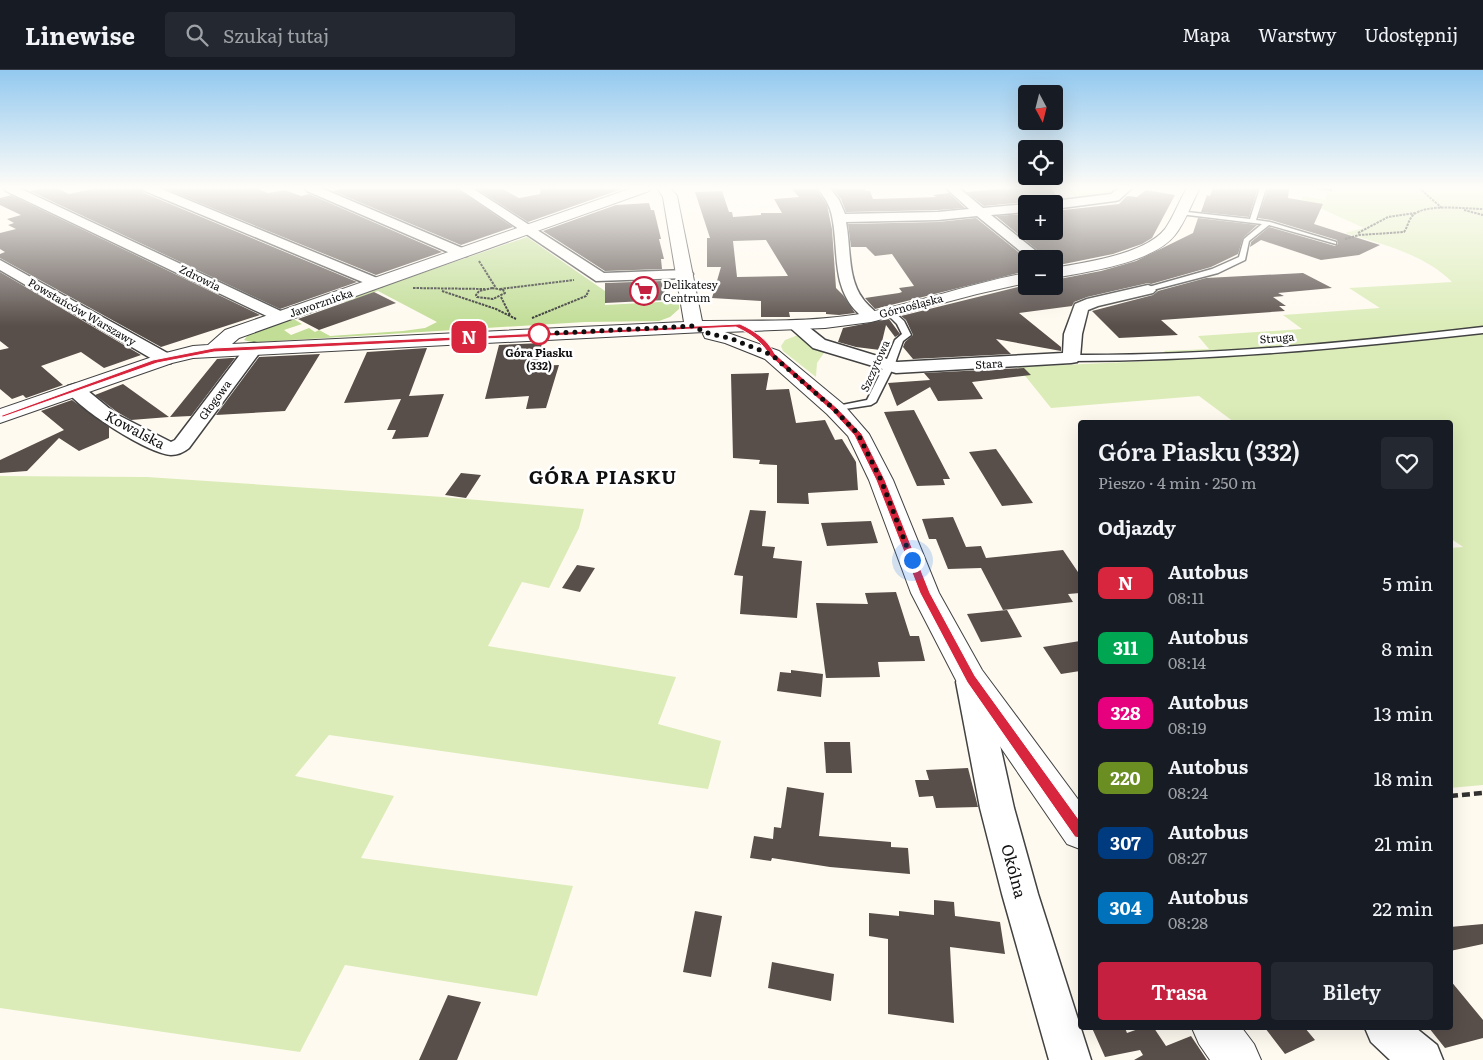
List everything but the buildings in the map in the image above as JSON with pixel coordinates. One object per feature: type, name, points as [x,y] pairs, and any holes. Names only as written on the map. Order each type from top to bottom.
[{"type":"street","name":"Zdrowia","points":[[107,234],[281,317]]},
{"type":"street","points":[[258,234],[377,284]]},
{"type":"street","points":[[418,234],[469,256]]},
{"type":"street","name":"Jaworznicka","points":[[214,350],[222,340],[232,334],[377,284],[469,256],[518,234]]},
{"type":"street","points":[[533,234],[599,277],[686,274]]},
{"type":"street","points":[[678,234],[694,326]]},
{"type":"street","points":[[842,234],[848,286],[855,300],[871,317]]},
{"type":"street","points":[[1006,234],[1027,250]]},
{"type":"street","points":[[1063,270],[1116,259],[1155,243],[1166,234]]},
{"type":"street","name":"Powstańców Warszawy","points":[[0,264],[165,359]]},
{"type":"street","name":"Górnośląska","points":[[734,332],[849,321],[871,317],[955,294],[1018,280]]},
{"type":"street","points":[[1071,358],[1073,334],[1081,307],[1093,302],[1148,290]]},
{"type":"street","name":"Górnośląska","points":[[770,350],[777,336],[789,331],[795,325]]},
{"type":"street","name":"Stara","points":[[795,325],[819,344],[889,366],[912,369],[1071,358]]},
{"type":"street","points":[[0,416],[165,359],[214,350],[694,326],[704,332],[734,332],[770,350],[834,409],[858,434],[873,464],[925,593],[971,679],[1078,829]]},
{"type":"street","name":"Głogowa","points":[[174,449],[182,444],[254,348]]},
{"type":"street","name":"Kowalska","points":[[75,390],[109,418],[166,448],[174,449]]},
{"type":"street","name":"Okólna","points":[[971,679],[997,808],[1020,894],[1070,1060]]},
{"type":"street","points":[[1216,1030],[1238,1060]]},
{"type":"street","points":[[1387,1030],[1422,1060]]},
{"type":"lane","points":[[1148,290],[1215,271],[1242,258],[1246,240],[1254,234]]},
{"type":"lane","points":[[1305,234],[1334,243]]},
{"type":"lane","name":"Szczytowa","points":[[834,409],[871,402],[889,366],[899,340],[907,335],[901,323],[889,312]]},
{"type":"lane","name":"Struga","points":[[1071,358],[1108,359],[1202,355],[1483,330]]},
{"type":"path","points":[[1334,243],[1356,234]]},
{"type":"path","points":[[469,256],[496,288]]},
{"type":"path","points":[[532,318],[590,293],[589,289],[572,274]]},
{"type":"path","points":[[500,289],[599,277]]},
{"type":"path","points":[[411,288],[438,290],[496,288],[505,292],[501,297],[488,300],[477,297],[476,293],[485,289]]},
{"type":"path","points":[[438,290],[496,309],[523,322]]},
{"type":"path","points":[[501,297],[513,322]]},
{"type":"path","points":[[1453,796],[1483,793]]},
{"type":"green space","points":[[1349,234],[1483,234],[1483,785],[1453,788],[1453,548],[1463,547],[1453,540],[1453,420],[1231,420],[1199,396],[1051,408],[1018,367],[1172,360],[1164,351],[1209,349],[1198,336],[1302,329],[1283,315],[1380,308],[1349,288],[1452,282],[1429,264],[1388,246]]},
{"type":"green space","points":[[527,237],[605,291],[605,305],[679,301],[679,309],[670,317],[659,321],[585,322],[260,342],[244,340],[248,335],[292,318],[302,324],[284,330],[291,335],[309,328],[315,332],[319,330],[330,336],[425,328],[437,322],[378,291],[346,302],[341,301]]},
{"type":"green space","points":[[798,335],[826,350],[817,363],[816,377],[783,351],[781,346],[785,340]]},
{"type":"green space","points":[[0,476],[147,477],[443,497],[584,509],[579,528],[549,588],[522,582],[488,646],[676,677],[658,724],[721,741],[708,789],[329,735],[295,776],[394,796],[361,858],[573,886],[537,996],[345,965],[300,1052],[0,1008]]},
{"type":"bus line","name":"N","points":[[0,416],[156,361],[193,352],[737,325],[767,344],[772,355],[834,409],[858,434],[881,480],[925,593],[971,679],[1078,829]]},
{"type":"place","name":"Delikatesy Centrum","points":[[644,291]]},
{"type":"place","name":"Góra Piasku (332)","points":[[539,334]]},
{"type":"district","name":"GÓRA PIASKU","points":[[603,477]]},
{"type":"route","points":[[539,334],[694,326],[704,332],[753,346],[772,355],[834,409],[858,434],[881,480],[912,560]]}]
